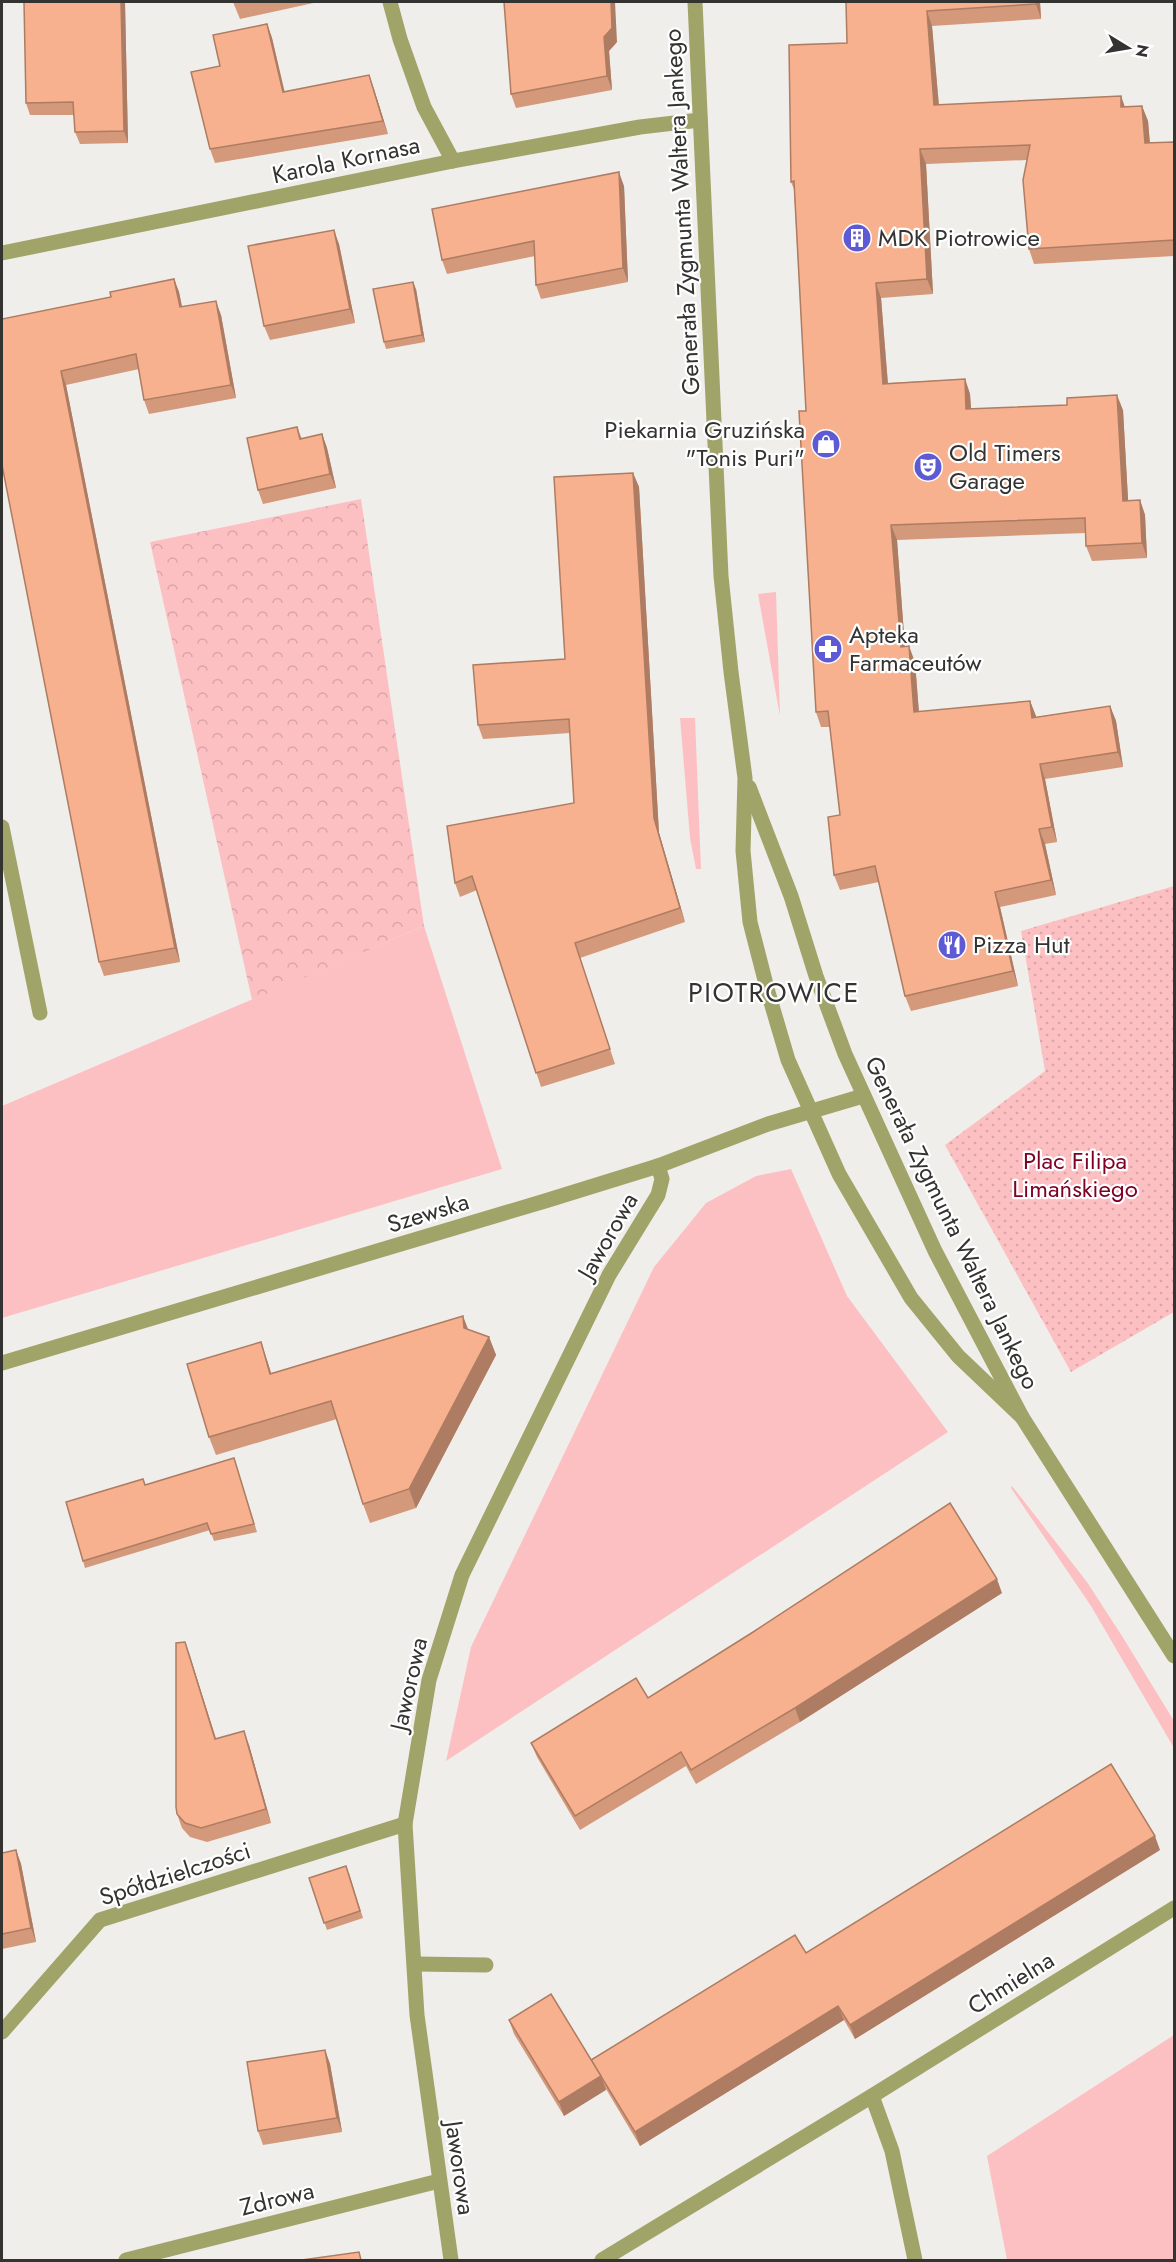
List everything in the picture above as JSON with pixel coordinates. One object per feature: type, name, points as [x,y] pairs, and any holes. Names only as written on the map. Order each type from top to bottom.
[{"type":"street","points":[[390,2],[400,39],[424,107],[453,161]]},
{"type":"street","name":"Generała Zygmunta Waltera Jankego","points":[[695,2],[721,576],[745,778],[743,851],[750,922],[788,1060],[839,1174],[911,1298],[958,1356],[1022,1417]]},
{"type":"street","name":"Karola Kornasa","points":[[2,253],[453,161],[640,127],[700,120]]},
{"type":"street","name":"Generała Zygmunta Waltera Jankego","points":[[745,778],[791,896],[829,1013],[863,1096],[935,1251],[1022,1417],[1174,1656]]},
{"type":"street","points":[[2,827],[40,1013]]},
{"type":"street","name":"Szewska","points":[[2,1363],[658,1166],[768,1124],[863,1096]]},
{"type":"street","name":"Jaworowa","points":[[451,2260],[417,2015],[405,1824],[429,1680],[462,1575],[609,1275],[658,1195],[662,1179],[658,1166]]},
{"type":"street","name":"Spółdzielczości","points":[[2,2032],[100,1920],[405,1824]]},
{"type":"street","name":"Chmielna","points":[[602,2260],[872,2096],[1174,1908]]},
{"type":"street","points":[[415,1964],[486,1965]]},
{"type":"street","points":[[872,2096],[891,2151],[915,2260]]},
{"type":"street","name":"Zdrowa","points":[[126,2260],[439,2181]]},
{"type":"green space","points":[[361,499],[424,926],[252,1000],[150,542]]},
{"type":"green space","points":[[776,592],[780,716],[758,594]]},
{"type":"green space","points":[[680,718],[695,718],[701,869],[696,869],[690,838]]},
{"type":"green space","name":"Plac Filipa Limańskiego","points":[[1174,886],[1174,1312],[1071,1372],[945,1145],[1045,1071],[1021,931]]},
{"type":"green space","points":[[424,926],[502,1169],[2,1318],[2,1106]]},
{"type":"green space","points":[[791,1169],[847,1296],[948,1432],[446,1761],[471,1647],[654,1267],[706,1203],[756,1176]]},
{"type":"green space","points":[[1012,1486],[1087,1582],[1122,1636],[1174,1721],[1174,1748],[1091,1606],[1011,1488]]},
{"type":"green space","points":[[1174,2035],[1174,2260],[1007,2260],[987,2156]]},
{"type":"building","points":[[24,2],[121,2],[124,131],[75,132],[73,102],[26,103]]},
{"type":"building","points":[[504,2],[611,2],[612,28],[604,37],[607,76],[511,94]]},
{"type":"building","points":[[846,2],[1036,2],[1036,4],[927,11],[934,105],[1121,96],[1121,107],[1142,106],[1145,143],[1174,142],[1174,240],[1029,249],[1023,180],[1030,145],[920,149],[927,279],[876,283],[883,384],[965,379],[966,409],[1067,405],[1067,398],[1117,395],[1123,501],[1140,500],[1142,543],[1086,546],[1085,518],[891,525],[901,647],[909,646],[914,712],[1030,701],[1032,718],[1110,706],[1118,752],[1040,764],[1052,827],[1039,829],[1051,880],[995,892],[1013,971],[905,996],[875,866],[834,875],[828,817],[840,815],[828,711],[816,712],[799,411],[806,411],[794,181],[791,182],[789,45],[847,43]]},
{"type":"building","points":[[267,24],[283,92],[369,75],[383,121],[210,149],[191,72],[220,66],[213,35]]},
{"type":"building","points":[[619,172],[623,268],[536,285],[534,241],[442,260],[432,209]]},
{"type":"building","points":[[334,230],[350,309],[264,326],[248,246]]},
{"type":"building","points":[[174,279],[180,307],[216,301],[231,385],[144,400],[136,354],[61,371],[175,948],[99,962],[2,465],[2,319],[111,297],[110,292]]},
{"type":"building","points":[[413,282],[422,335],[384,342],[373,289]]},
{"type":"building","points":[[297,427],[300,439],[322,434],[330,474],[258,490],[247,438]]},
{"type":"building","points":[[633,473],[654,818],[680,908],[575,943],[610,1049],[536,1073],[472,876],[455,883],[447,826],[574,803],[569,719],[478,725],[473,665],[565,659],[554,477]]},
{"type":"building","points":[[463,1316],[464,1328],[489,1337],[409,1489],[363,1504],[331,1401],[209,1437],[187,1364],[261,1342],[270,1374]]},
{"type":"building","points":[[234,1458],[254,1524],[211,1534],[207,1523],[83,1561],[66,1502],[143,1479],[145,1485]]},
{"type":"building","points":[[950,1503],[997,1579],[795,1708],[691,1770],[681,1752],[575,1816],[531,1743],[636,1678],[648,1698]]},
{"type":"building","points":[[185,1642],[215,1739],[244,1731],[266,1809],[201,1828],[185,1823],[177,1814],[176,1807],[176,1643]]},
{"type":"building","points":[[1111,1764],[1155,1836],[850,2025],[838,2006],[635,2132],[591,2060],[795,1935],[806,1953]]},
{"type":"building","points":[[16,1850],[31,1928],[2,1934],[2,1853]]},
{"type":"building","points":[[346,1866],[360,1911],[324,1923],[309,1878]]},
{"type":"building","points":[[551,1994],[601,2076],[559,2102],[509,2020]]},
{"type":"building","points":[[325,2050],[337,2118],[258,2131],[247,2062]]},
{"type":"building","points":[[359,2252],[361,2260],[302,2260]]},
{"type":"place","name":"MDK Piotrowice","points":[[857,238]]},
{"type":"place","name":"Piekarnia Gruzińska \"Tonis Puri\"","points":[[826,444]]},
{"type":"place","name":"Old Timers Garage","points":[[928,467]]},
{"type":"place","name":"Apteka Farmaceutów","points":[[828,649]]},
{"type":"place","name":"Pizza Hut","points":[[952,945]]},
{"type":"district","name":"PIOTROWICE","points":[[774,993]]}]
